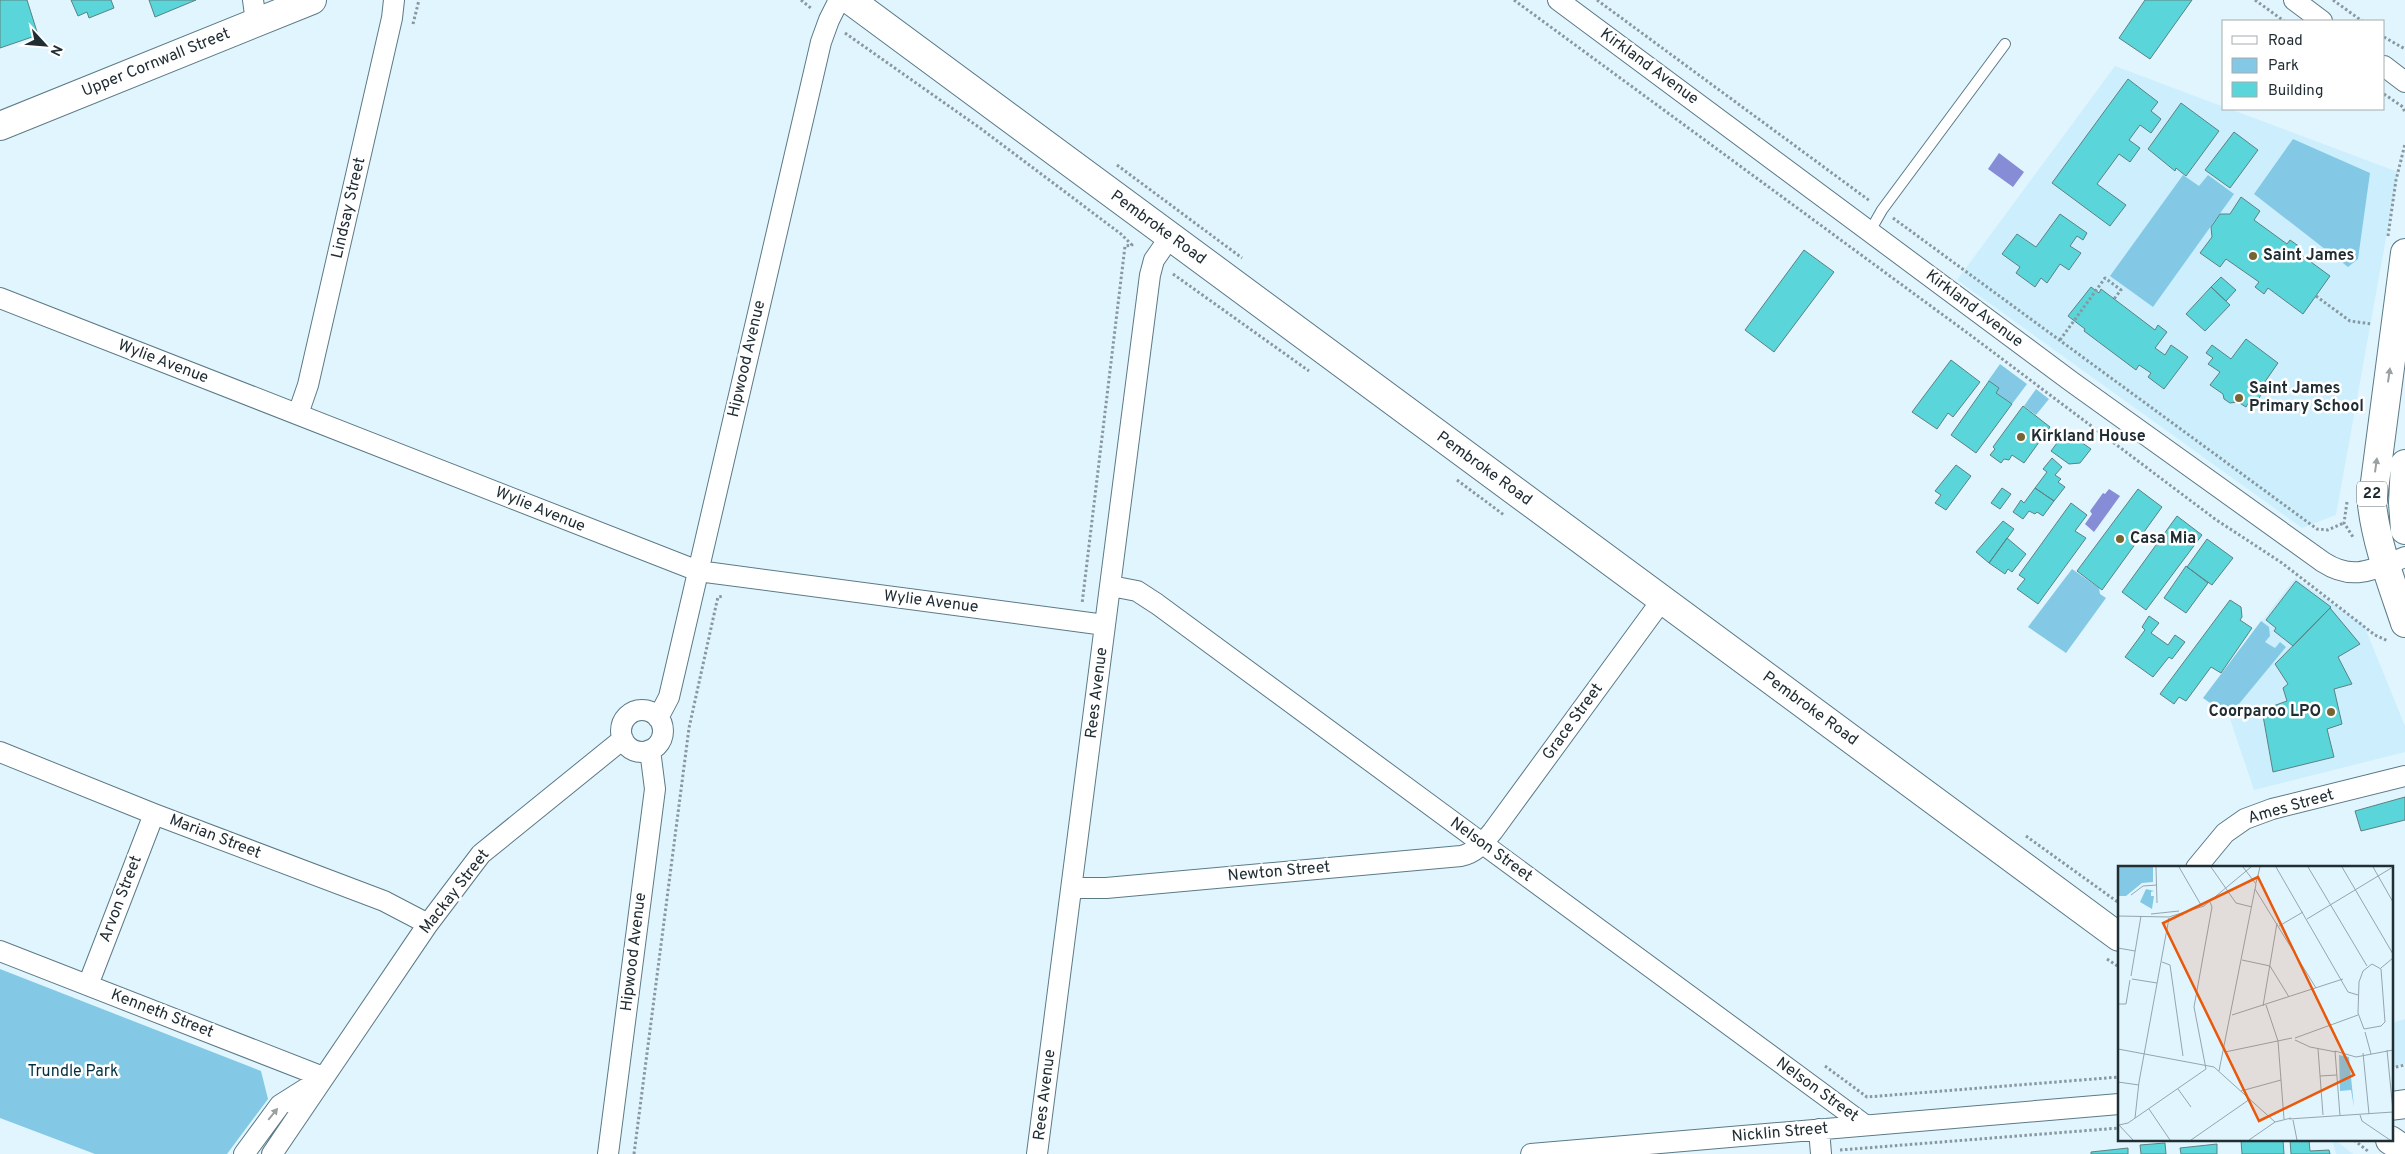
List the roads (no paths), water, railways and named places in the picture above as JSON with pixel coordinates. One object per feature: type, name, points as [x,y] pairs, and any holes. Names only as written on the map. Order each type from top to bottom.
[{"type":"main road","name":"Upper Cornwall Street","points":[[0,126],[255,11],[312,0]]},
{"type":"main road","name":"Pembroke Road","points":[[850,0],[2118,936]]},
{"type":"main road","name":"22","points":[[2398,632],[2395,560],[2374,523],[2373,489],[2405,253]]},
{"type":"main road","name":"22","points":[[2405,464],[2403,481],[2405,530]]},
{"type":"main road","points":[[2392,1106],[2405,1104]]},
{"type":"main road","points":[[2392,1141],[2405,1150]]},
{"type":"street","name":"Lindsay Street","points":[[298,414],[315,356],[394,9],[394,0]]},
{"type":"street","name":"Hipwood Avenue","points":[[658,718],[669,698],[821,42],[828,20],[839,0]]},
{"type":"street","name":"Kirkland Avenue","points":[[1558,0],[2064,376],[2334,570],[2347,574],[2360,573],[2395,560]]},
{"type":"street","points":[[2294,0],[2321,20]]},
{"type":"street","points":[[2385,67],[2405,82]]},
{"type":"street","name":"Rees Avenue","points":[[1037,1154],[1150,275],[1154,260],[1170,237]]},
{"type":"street","name":"Wylie Avenue","points":[[0,298],[698,572],[1105,625]]},
{"type":"street","name":"Nelson Street","points":[[1111,586],[1132,589],[1149,599],[1865,1125]]},
{"type":"street","name":"Grace Street","points":[[1482,844],[1662,600]]},
{"type":"street","points":[[640,710],[647,711],[658,718],[662,736],[660,742],[650,750],[638,751],[631,749],[623,739],[622,726],[628,715],[640,710]]},
{"type":"street","name":"Mackay Street","points":[[272,1154],[428,924],[481,854],[623,739]]},
{"type":"street","name":"Hipwood Avenue","points":[[608,1154],[655,789],[650,750]]},
{"type":"street","name":"Marian Street","points":[[0,752],[154,814],[384,901],[428,924]]},
{"type":"street","name":"Ames Street","points":[[2198,866],[2225,833],[2245,819],[2272,809],[2405,776]]},
{"type":"street","name":"Arvon Street","points":[[88,985],[154,814]]},
{"type":"street","name":"Newton Street","points":[[1072,888],[1106,888],[1461,856],[1474,851],[1482,844]]},
{"type":"street","name":"Kenneth Street","points":[[0,951],[323,1077]]},
{"type":"street","name":"Mackay Street","points":[[244,1154],[280,1105],[323,1077]]},
{"type":"street","name":"Nicklin Street","points":[[1531,1154],[2118,1104]]},
{"type":"street","points":[[1819,1129],[1828,1152]]},
{"type":"lane","points":[[1870,231],[1882,210],[2005,44]]},
{"type":"place","name":"Saint James","points":[[2253,256]]},
{"type":"place","name":"Saint James Primary School","points":[[2239,398]]},
{"type":"place","name":"Kirkland House","points":[[2021,437]]},
{"type":"place","name":"Casa Mia","points":[[2120,539]]},
{"type":"place","name":"Coorparoo LPO","points":[[2331,712]]},
{"type":"park label","name":"Trundle Park","points":[[73,1072]]}]
